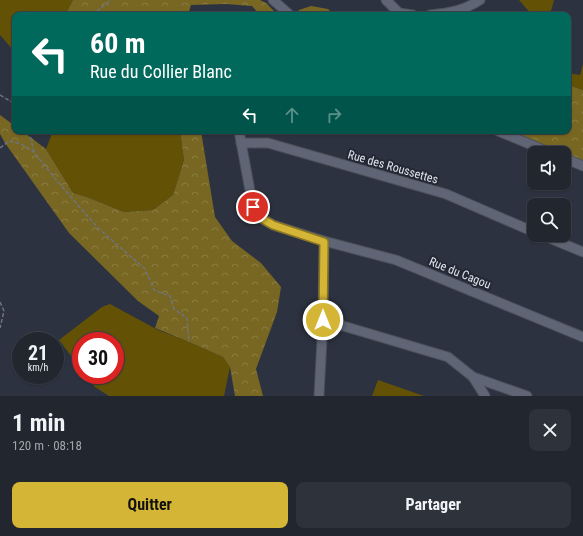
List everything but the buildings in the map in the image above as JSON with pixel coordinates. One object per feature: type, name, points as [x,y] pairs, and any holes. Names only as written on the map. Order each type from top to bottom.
[{"type":"street","points":[[273,0],[287,12]]},
{"type":"street","points":[[386,0],[398,12]]},
{"type":"street","points":[[450,12],[468,8],[480,0]]},
{"type":"street","name":"Rue du Cagou","points":[[240,134],[253,207],[261,218],[273,225],[324,242],[396,260],[583,337]]},
{"type":"street","points":[[505,134],[535,146]]},
{"type":"street","name":"Rue des Roussettes","points":[[241,143],[268,143],[446,194],[527,229]]},
{"type":"street","points":[[571,161],[583,166]]},
{"type":"street","points":[[319,396],[323,320],[324,242]]},
{"type":"street","points":[[559,242],[583,252]]},
{"type":"street","points":[[323,320],[448,357],[473,377],[512,394],[527,396]]},
{"type":"street","points":[[473,377],[485,396]]},
{"type":"path","points":[[96,12],[111,0]]},
{"type":"path","points":[[0,95],[12,102]]},
{"type":"path","points":[[30,134],[34,152]]},
{"type":"path","points":[[0,148],[9,141],[21,144],[34,152],[98,228],[145,269],[154,290],[170,296],[174,309],[187,318],[189,342]]},
{"type":"path","points":[[0,302],[4,311],[0,328]]},
{"type":"shaded area","points":[[0,0],[73,0],[67,12],[12,12],[12,49],[0,35]]},
{"type":"shaded area","points":[[519,0],[554,0],[551,12],[529,12]]},
{"type":"shaded area","points":[[583,64],[583,90],[571,86],[571,74],[580,75]]},
{"type":"shaded area","points":[[52,134],[180,134],[184,160],[173,195],[153,210],[124,212],[73,193],[46,149]]},
{"type":"shaded area","points":[[110,304],[158,330],[223,357],[230,367],[224,396],[109,396],[95,387],[93,384],[124,384],[124,332],[72,332],[72,357],[64,347],[64,336],[102,307]]},
{"type":"shaded area","points":[[378,380],[424,396],[372,396]]},
{"type":"green space","points":[[73,0],[260,0],[266,3],[275,12],[257,12],[252,6],[226,4],[191,5],[189,12],[67,12]]},
{"type":"green space","points":[[311,6],[328,9],[331,12],[298,12],[299,10]]},
{"type":"green space","points":[[571,86],[583,90],[583,163],[571,160],[571,146],[534,146],[505,134],[571,134]]},
{"type":"green space","points":[[0,115],[12,124],[12,134],[26,134],[46,149],[73,193],[124,212],[153,210],[173,195],[184,160],[180,134],[201,134],[215,217],[232,241],[261,263],[281,287],[277,312],[256,369],[263,396],[235,396],[230,367],[223,357],[155,328],[159,316],[138,301],[69,233],[0,134]]},
{"type":"route","points":[[253,207],[261,218],[273,225],[324,242],[323,320]]}]
